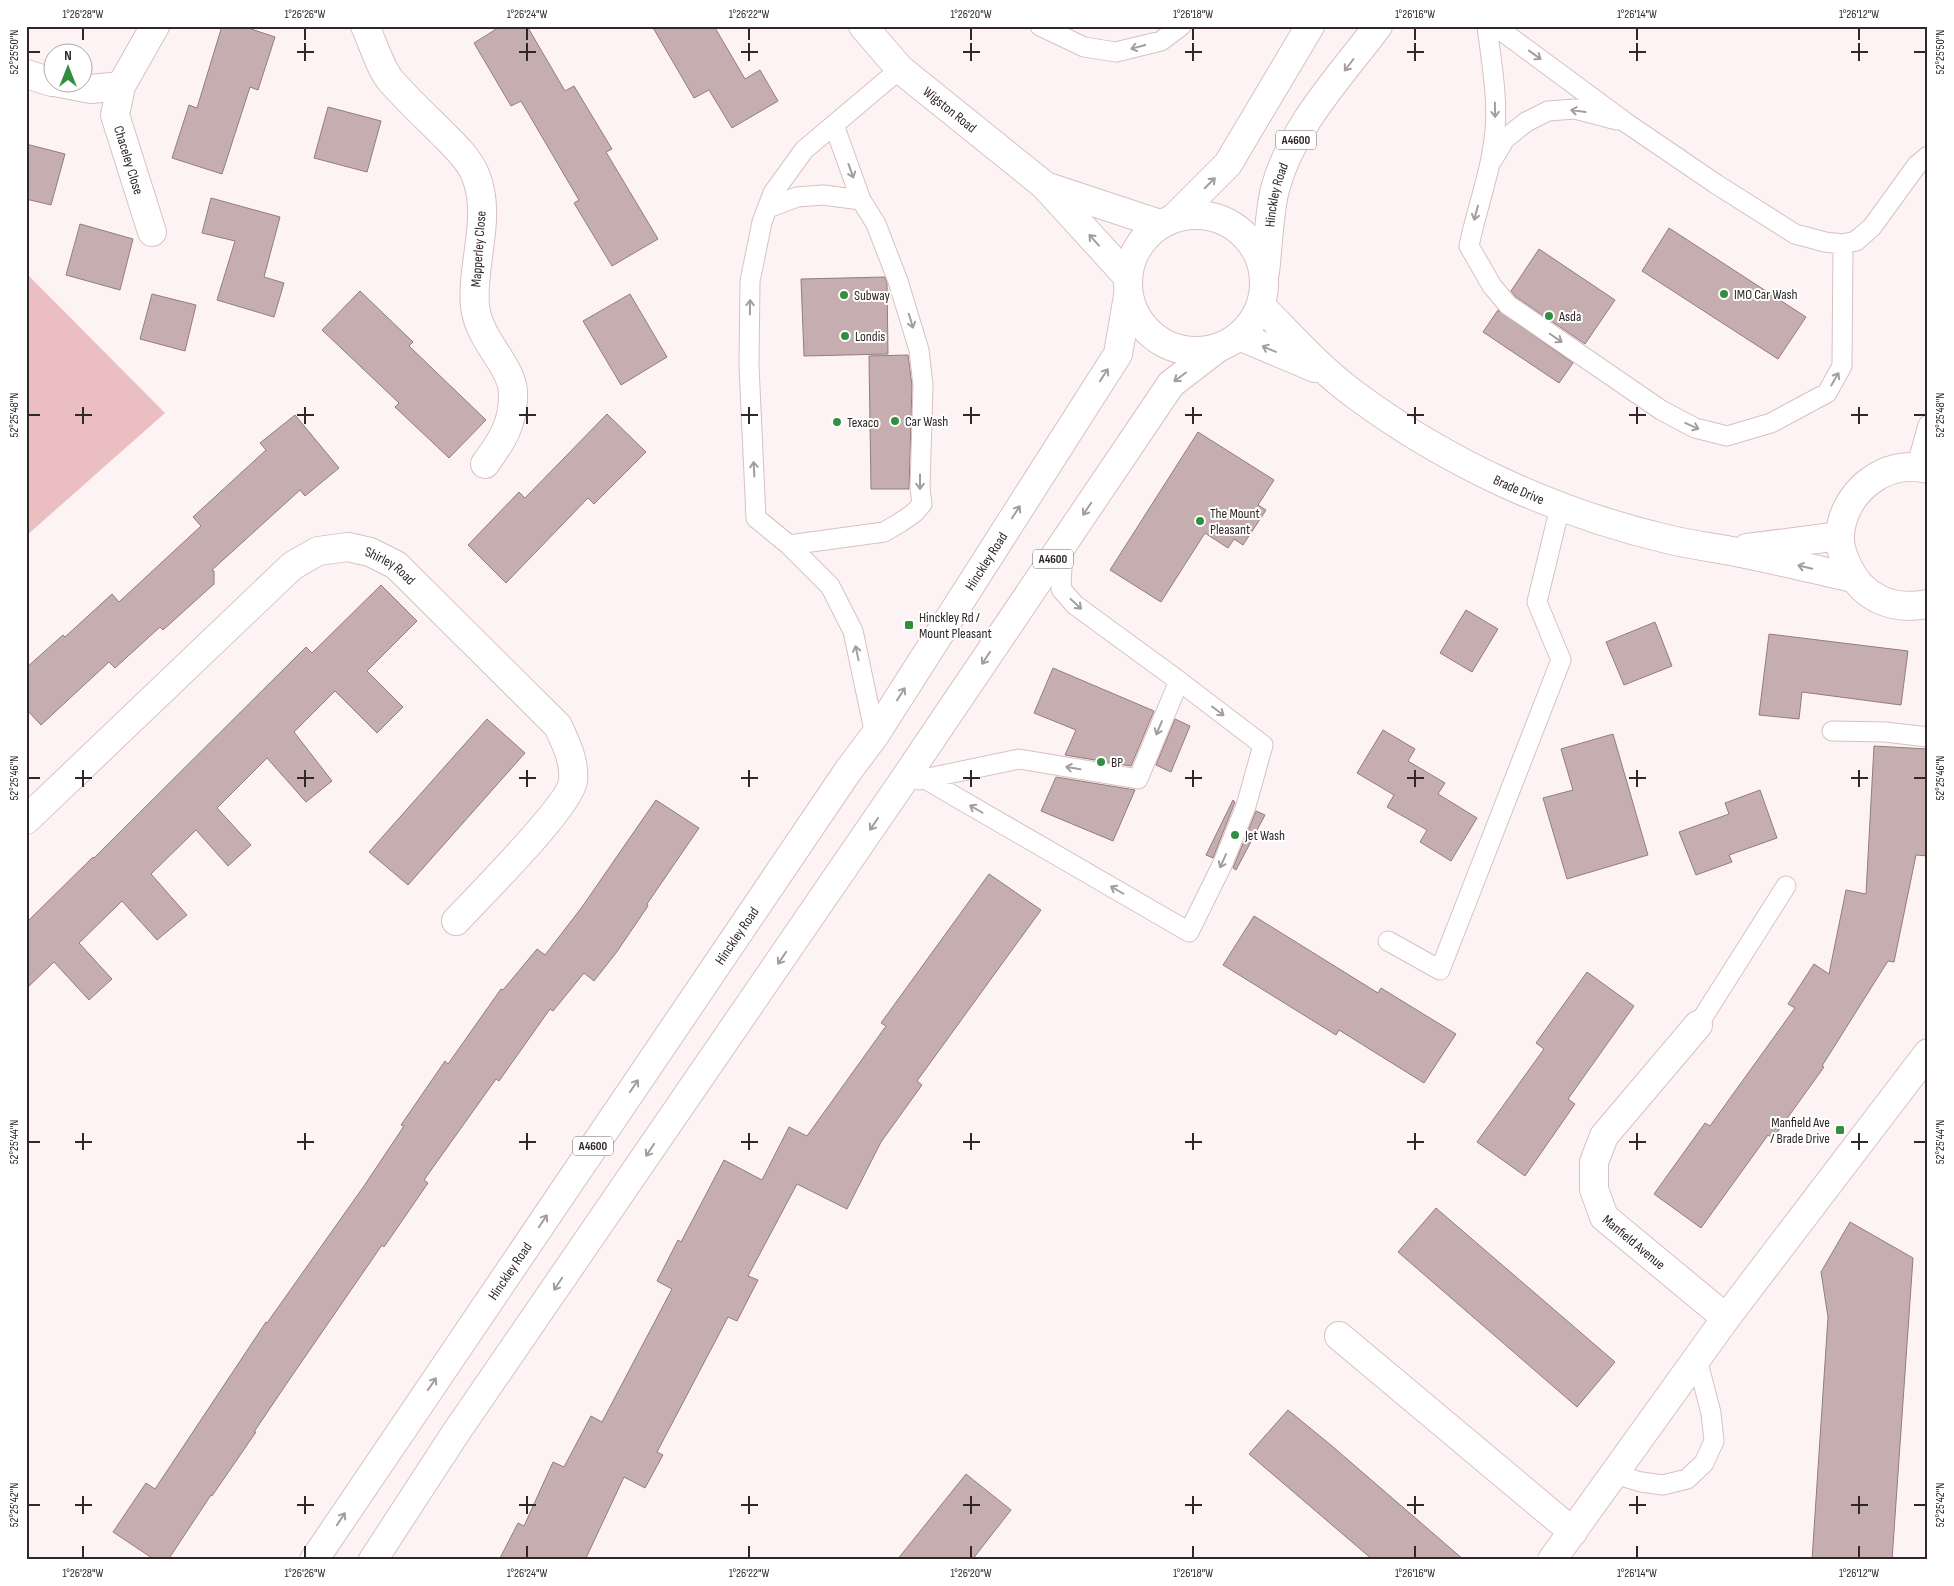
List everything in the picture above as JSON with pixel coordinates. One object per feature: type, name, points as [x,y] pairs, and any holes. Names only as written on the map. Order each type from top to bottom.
[{"type":"main road","name":"Chaceley Close","points":[[152,232],[115,115],[121,86],[155,26]]},
{"type":"main road","name":"Mapperley Close","points":[[365,26],[390,79],[465,156],[475,174],[480,194],[482,215],[475,306],[479,327],[505,370],[513,390],[512,414],[503,439],[485,464]]},
{"type":"main road","name":"Wigston Road","points":[[863,26],[900,70],[1044,185],[1127,286]]},
{"type":"main road","name":"A4600","points":[[1127,286],[1130,262],[1137,247],[1148,233],[1168,220],[1228,164],[1310,26]]},
{"type":"main road","name":"Hinckley Road","points":[[1264,276],[1275,190],[1288,154],[1305,122],[1378,26]]},
{"type":"main road","points":[[26,74],[42,79]]},
{"type":"main road","points":[[92,89],[121,86]]},
{"type":"main road","name":"Wigston Road","points":[[1044,185],[1168,220]]},
{"type":"main road","name":"A4600","points":[[373,1560],[455,1434],[913,781],[1063,544],[1171,384],[1229,342],[1254,319],[1261,306],[1264,292],[1264,276],[1254,246],[1226,221],[1200,214],[1168,220]]},
{"type":"main road","points":[[1127,286],[1142,326],[1167,345],[1196,352],[1229,342]]},
{"type":"main road","name":"Hinckley Road","points":[[314,1560],[820,812],[875,735],[1118,354],[1127,286]]},
{"type":"main road","name":"Brade Drive","points":[[1261,306],[1330,375],[1354,394],[1445,452],[1499,481],[1560,507],[1671,540],[1853,578]]},
{"type":"main road","name":"Brade Drive","points":[[1229,342],[1330,375]]},
{"type":"main road","points":[[1922,469],[1901,468],[1889,470],[1867,481],[1847,506],[1840,536],[1842,556],[1853,578],[1870,595],[1892,605],[1911,608],[1928,604]]},
{"type":"main road","name":"Brade Drive","points":[[1731,551],[1840,536]]},
{"type":"main road","name":"Shirley Road","points":[[26,820],[292,566],[318,551],[348,547],[370,552],[396,565],[558,726],[572,760],[573,783],[558,810],[456,921]]},
{"type":"main road","name":"Manfield Avenue","points":[[1698,1024],[1604,1136],[1594,1162],[1594,1189],[1604,1217],[1726,1318]]},
{"type":"main road","points":[[1552,1560],[1696,1358],[1928,1053]]},
{"type":"main road","points":[[1338,1336],[1573,1532]]},
{"type":"lane","points":[[1040,26],[1084,47],[1116,52],[1161,41],[1181,26]]},
{"type":"lane","points":[[1487,26],[1494,82],[1495,129],[1489,166],[1469,246],[1492,286],[1508,305],[1661,410],[1694,428],[1727,436],[1771,423],[1827,393],[1842,366],[1843,244]]},
{"type":"lane","points":[[1495,26],[1625,122],[1716,184],[1795,234],[1825,242],[1843,244],[1856,241],[1872,227],[1917,165],[1928,156]]},
{"type":"lane","points":[[875,735],[853,631],[830,586],[789,545],[756,518],[749,366],[750,281],[762,222],[774,193],[804,150],[900,70]]},
{"type":"lane","points":[[1489,166],[1505,139],[1526,122],[1548,111],[1576,109],[1625,122]]},
{"type":"lane","points":[[789,545],[884,532],[914,513],[922,504],[920,488],[922,385],[919,350],[895,272],[876,224],[861,200],[834,125]]},
{"type":"lane","points":[[768,208],[798,197],[824,195],[861,200]]},
{"type":"lane","points":[[1922,469],[1928,425]]},
{"type":"lane","points":[[1388,942],[1440,970],[1561,660],[1537,602],[1560,507]]},
{"type":"lane","points":[[913,781],[1190,932],[1223,863],[1246,806],[1263,745],[1075,605],[1061,589],[1063,544]]},
{"type":"lane","points":[[913,781],[1019,759],[1138,779],[1179,681]]},
{"type":"lane","points":[[1832,731],[1885,732],[1928,737]]},
{"type":"lane","points":[[1698,1024],[1786,886]]},
{"type":"lane","points":[[1614,1474],[1641,1482],[1663,1485],[1687,1479],[1704,1463],[1714,1441],[1711,1413],[1696,1358]]},
{"type":"shaded area","points":[[26,273],[165,413],[26,536]]},
{"type":"building","points":[[222,26],[242,26],[275,37],[258,90],[250,87],[222,174],[172,158],[189,105],[197,108]]},
{"type":"building","points":[[501,26],[527,26],[565,91],[574,86],[612,149],[606,152],[658,239],[612,266],[574,203],[579,200],[521,101],[511,106],[474,43]]},
{"type":"building","points":[[652,26],[714,26],[745,79],[760,70],[778,101],[732,128],[709,90],[694,98]]},
{"type":"building","points":[[328,107],[381,121],[367,172],[314,158]]},
{"type":"building","points":[[26,144],[65,154],[51,205],[26,199]]},
{"type":"building","points":[[211,198],[280,217],[264,277],[284,283],[274,317],[217,300],[235,241],[202,233]]},
{"type":"building","points":[[80,224],[133,239],[120,290],[66,275]]},
{"type":"building","name":"IMO Car Wash","points":[[1669,228],[1806,317],[1778,359],[1642,271]]},
{"type":"building","points":[[1539,249],[1615,300],[1585,344],[1516,297],[1511,291]]},
{"type":"building","points":[[885,277],[887,283],[888,354],[804,356],[801,279]]},
{"type":"building","points":[[360,291],[413,342],[409,346],[486,420],[449,458],[395,407],[399,403],[322,330]]},
{"type":"building","points":[[152,294],[196,305],[185,351],[140,339]]},
{"type":"building","points":[[630,294],[667,357],[621,385],[583,321]]},
{"type":"building","points":[[1498,310],[1573,363],[1559,383],[1483,332]]},
{"type":"building","name":"Car Wash","points":[[908,355],[912,385],[909,489],[871,489],[869,356]]},
{"type":"building","points":[[607,414],[646,452],[594,504],[588,498],[506,583],[468,545],[519,492],[525,498]]},
{"type":"building","points":[[295,415],[339,468],[305,496],[300,490],[212,570],[214,571],[214,584],[163,630],[160,627],[115,668],[109,662],[41,725],[26,709],[26,668],[63,635],[65,637],[112,594],[119,602],[201,526],[193,517],[266,450],[260,443]]},
{"type":"building","name":"The Mount Pleasant","points":[[1198,432],[1274,480],[1258,505],[1266,510],[1243,545],[1234,539],[1228,548],[1205,533],[1161,602],[1110,570]]},
{"type":"building","points":[[381,585],[417,621],[367,671],[403,707],[377,733],[335,691],[294,732],[332,781],[306,802],[267,758],[217,808],[251,845],[228,866],[196,830],[151,874],[187,915],[157,940],[122,901],[79,943],[112,979],[89,1000],[54,962],[26,989],[26,923],[306,647],[312,653]]},
{"type":"building","points":[[1466,610],[1498,629],[1472,672],[1440,653]]},
{"type":"building","points":[[1655,622],[1672,666],[1624,685],[1606,642]]},
{"type":"building","points":[[1769,634],[1908,651],[1901,705],[1802,692],[1799,719],[1759,715]]},
{"type":"building","points":[[1053,668],[1154,711],[1131,766],[1065,755],[1076,730],[1034,713]]},
{"type":"building","points":[[487,719],[525,753],[408,885],[369,852]]},
{"type":"building","points":[[1175,719],[1190,726],[1171,772],[1156,765]]},
{"type":"building","points":[[1383,730],[1415,749],[1408,761],[1445,783],[1438,794],[1477,818],[1451,861],[1420,842],[1427,830],[1387,807],[1394,795],[1357,773]]},
{"type":"building","points":[[1613,734],[1648,855],[1567,879],[1543,798],[1573,790],[1561,749]]},
{"type":"building","points":[[1874,746],[1928,749],[1928,856],[1916,855],[1894,962],[1888,961],[1822,1066],[1824,1067],[1773,1138],[1768,1135],[1701,1228],[1654,1194],[1705,1123],[1710,1126],[1795,1008],[1788,1004],[1814,964],[1829,974],[1846,890],[1866,894]]},
{"type":"building","points":[[1056,777],[1135,790],[1113,841],[1041,811]]},
{"type":"building","points":[[1760,790],[1777,838],[1729,855],[1732,862],[1696,875],[1679,832],[1729,814],[1725,803]]},
{"type":"building","points":[[656,800],[699,828],[616,953],[594,981],[584,973],[553,1011],[550,1009],[499,1081],[496,1079],[424,1180],[428,1183],[384,1247],[382,1245],[168,1560],[155,1560],[113,1532],[146,1483],[155,1489],[266,1322],[364,1186],[404,1126],[401,1125],[445,1061],[448,1064],[501,989],[503,990],[537,949],[545,955],[582,907]]},
{"type":"building","points":[[1233,800],[1235,802],[1213,858],[1206,855]]},
{"type":"building","points":[[1256,811],[1265,815],[1236,870],[1233,868]]},
{"type":"building","points":[[989,874],[1041,910],[917,1081],[922,1085],[881,1142],[847,1209],[797,1184],[748,1276],[758,1280],[737,1321],[728,1317],[657,1452],[663,1455],[645,1488],[624,1477],[586,1558],[590,1560],[499,1560],[518,1523],[524,1526],[553,1462],[564,1467],[591,1416],[602,1422],[672,1289],[657,1281],[678,1240],[681,1242],[724,1160],[762,1180],[789,1127],[807,1136],[886,1026],[881,1023]]},
{"type":"building","points":[[1254,916],[1378,993],[1381,988],[1456,1034],[1424,1083],[1339,1030],[1336,1035],[1223,965]]},
{"type":"building","points":[[1587,972],[1634,1006],[1568,1099],[1575,1104],[1525,1176],[1477,1142],[1544,1049],[1536,1043]]},
{"type":"building","points":[[1436,1208],[1615,1362],[1577,1407],[1398,1252]]},
{"type":"building","points":[[1850,1222],[1913,1258],[1892,1560],[1812,1560],[1828,1317],[1821,1272]]},
{"type":"building","points":[[1288,1410],[1464,1560],[1373,1560],[1249,1454]]},
{"type":"building","points":[[966,1474],[1011,1510],[972,1560],[897,1560]]},
{"type":"place","name":"IMO Car Wash","points":[[1724,294]]},
{"type":"place","name":"Subway","points":[[844,295]]},
{"type":"place","name":"Asda","points":[[1549,316]]},
{"type":"place","name":"Londis","points":[[845,336]]},
{"type":"place","name":"Car Wash","points":[[895,421]]},
{"type":"place","name":"Texaco","points":[[837,422]]},
{"type":"place","name":"The Mount Pleasant","points":[[1200,521]]},
{"type":"place","name":"Hinckley Rd / Mount Pleasant","points":[[909,625]]},
{"type":"place","name":"BP","points":[[1101,762]]},
{"type":"place","name":"Jet Wash","points":[[1235,835]]},
{"type":"place","name":"Manfield Ave / Brade Drive","points":[[1840,1130]]}]
